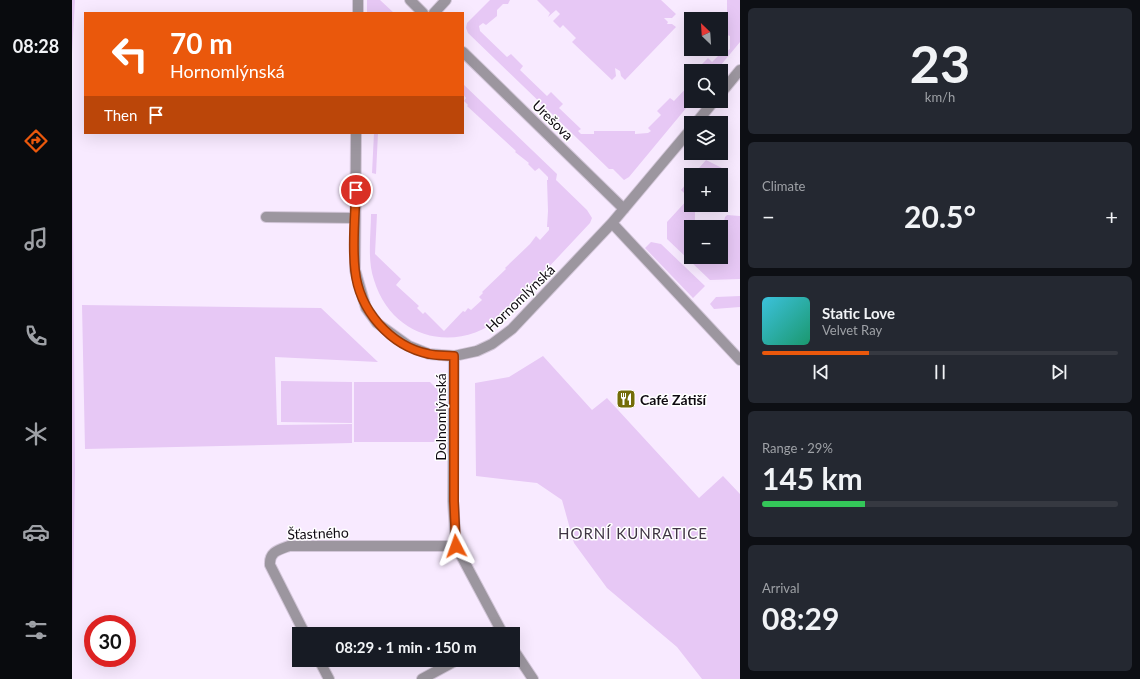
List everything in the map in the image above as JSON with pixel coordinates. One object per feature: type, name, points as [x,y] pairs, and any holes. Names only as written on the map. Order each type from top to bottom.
[{"type":"street","points":[[358,0],[358,12]]},
{"type":"street","points":[[410,0],[422,12]]},
{"type":"street","points":[[435,12],[446,0]]},
{"type":"street","name":"Urešova","points":[[464,53],[624,209]]},
{"type":"street","points":[[728,85],[740,70]]},
{"type":"street","points":[[702,116],[708,108]]},
{"type":"street","name":"Hornomlýnská","points":[[356,134],[355,270],[366,308],[377,324],[409,346],[429,354],[454,356],[476,351],[492,344],[512,329],[612,223],[684,136]]},
{"type":"street","points":[[356,148],[360,134]]},
{"type":"street","points":[[266,217],[356,218]]},
{"type":"street","points":[[612,223],[740,360]]},
{"type":"street","name":"Dolnomlýnská","points":[[454,356],[454,501],[456,546],[499,627]]},
{"type":"street","name":"Šťastného","points":[[301,627],[270,565],[269,559],[272,554],[280,549],[289,546],[456,546]]},
{"type":"street","points":[[520,660],[533,679]]},
{"type":"street","points":[[323,667],[329,679]]},
{"type":"street","points":[[422,679],[444,667]]},
{"type":"shaded area","points":[[72,0],[75,0],[72,54]]},
{"type":"shaded area","points":[[367,0],[380,0],[393,12],[367,12]]},
{"type":"shaded area","points":[[490,0],[510,0],[508,4],[503,4],[497,10],[497,16],[486,25],[483,23],[479,26],[480,31],[507,57],[511,54],[523,66],[520,70],[547,96],[551,92],[563,104],[559,108],[581,129],[578,131],[581,134],[594,134],[594,131],[635,131],[635,134],[648,133],[651,131],[648,128],[661,115],[657,111],[670,98],[674,101],[684,90],[684,108],[686,108],[629,177],[624,180],[613,169],[609,169],[468,33],[466,28],[467,23]]},
{"type":"shaded area","points":[[537,0],[661,0],[676,14],[672,18],[664,18],[668,22],[667,24],[672,24],[676,27],[625,80],[621,76],[620,71],[615,68],[616,76],[612,80],[572,42],[576,38],[563,25],[560,28],[553,21],[560,14],[556,10],[548,17],[550,13]]},
{"type":"shaded area","points":[[727,0],[740,0],[740,42],[722,64],[702,64],[708,58],[712,62],[718,56],[728,56],[728,50],[730,49],[730,36],[728,35]]},
{"type":"shaded area","points":[[464,85],[557,174],[556,180],[587,210],[592,218],[590,223],[502,317],[484,329],[465,336],[446,338],[428,335],[410,328],[395,316],[383,300],[372,272],[370,247],[371,214],[377,214],[375,254],[401,279],[396,285],[419,306],[417,308],[423,314],[425,312],[444,331],[463,311],[465,312],[468,308],[471,310],[482,300],[479,297],[483,293],[482,292],[506,269],[505,268],[530,244],[536,236],[540,240],[549,230],[549,227],[547,227],[548,177],[539,168],[535,171],[528,164],[529,163],[515,152],[516,151],[467,106],[468,105],[464,101],[466,98],[464,95]]},
{"type":"shaded area","points":[[72,89],[75,472],[72,659]]},
{"type":"shaded area","points":[[374,134],[378,134],[376,174],[372,173]]},
{"type":"shaded area","points":[[706,160],[722,168],[699,168]]},
{"type":"shaded area","points":[[684,203],[684,212],[695,212],[695,220],[684,220],[684,255],[667,239],[667,222]]},
{"type":"shaded area","points":[[727,215],[740,216],[740,279],[710,280],[693,264],[728,264],[728,220],[724,220],[725,217]]},
{"type":"shaded area","points":[[651,242],[661,244],[705,286],[693,298],[645,248]]},
{"type":"shaded area","points":[[740,296],[740,307],[714,309],[710,304],[716,297]]},
{"type":"shaded area","points":[[82,305],[321,308],[378,362],[275,357],[277,425],[352,424],[352,443],[85,449]]},
{"type":"shaded area","points":[[543,356],[592,410],[607,398],[699,498],[723,476],[740,494],[740,679],[702,679],[677,647],[607,588],[574,543],[562,500],[537,483],[476,476],[475,383],[509,377]]},
{"type":"shaded area","points":[[281,381],[352,382],[352,423],[281,422]]},
{"type":"shaded area","points":[[354,382],[430,382],[438,390],[438,442],[354,442]]},
{"type":"place","name":"Café Zátiší","points":[[626,399]]},
{"type":"district","name":"HORNÍ KUNRATICE","points":[[633,533]]},
{"type":"route","points":[[356,190],[355,270],[359,289],[366,308],[377,324],[392,336],[409,346],[429,354],[454,356],[453,426],[456,546]]}]
